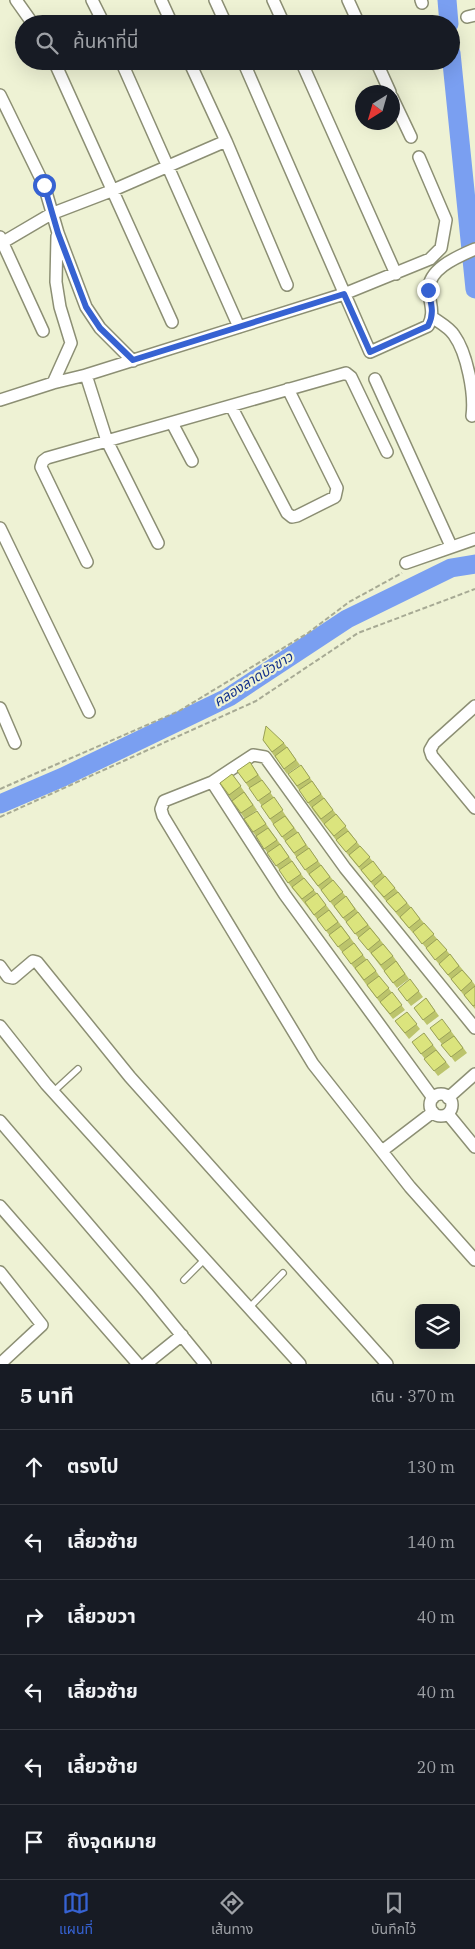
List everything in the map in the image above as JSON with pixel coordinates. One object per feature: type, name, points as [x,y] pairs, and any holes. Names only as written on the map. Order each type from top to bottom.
[{"type":"street","points":[[16,0],[27,15]]},
{"type":"street","points":[[92,0],[100,15]]},
{"type":"street","points":[[161,0],[168,15]]},
{"type":"street","points":[[216,0],[222,15]]},
{"type":"street","points":[[273,0],[280,15]]},
{"type":"street","points":[[348,0],[355,15]]},
{"type":"street","points":[[58,70],[111,191],[172,322]]},
{"type":"street","points":[[125,70],[239,327]]},
{"type":"street","points":[[193,70],[226,141],[287,286]]},
{"type":"street","points":[[247,70],[370,352],[428,326],[432,317],[428,290],[433,277],[452,259],[475,249]]},
{"type":"street","points":[[305,70],[396,274]]},
{"type":"street","points":[[380,70],[387,85]]},
{"type":"street","points":[[0,95],[44,185],[51,214],[86,307],[100,328],[133,360]]},
{"type":"street","points":[[400,114],[411,137]]},
{"type":"street","points":[[43,331],[1,241],[51,214],[111,191],[226,141]]},
{"type":"street","points":[[0,400],[344,294],[430,259],[441,248],[445,238],[446,220],[419,157]]},
{"type":"street","points":[[53,383],[71,343],[60,307],[56,282],[58,233]]},
{"type":"street","points":[[432,317],[454,334],[467,364],[474,405],[472,416]]},
{"type":"street","points":[[87,562],[41,467],[47,458],[346,373],[352,377],[387,452]]},
{"type":"street","points":[[86,375],[107,441],[158,543]]},
{"type":"street","points":[[375,379],[451,546]]},
{"type":"street","points":[[231,406],[287,513],[292,517],[297,516],[335,497],[337,488],[288,389]]},
{"type":"street","points":[[172,423],[192,461]]},
{"type":"street","points":[[0,528],[89,712]]},
{"type":"street","points":[[406,566],[451,546],[475,539]]},
{"type":"street","points":[[475,706],[434,743],[430,750],[432,756],[475,808]]},
{"type":"street","points":[[0,708],[15,743]]},
{"type":"street","points":[[475,1028],[345,868],[265,757],[253,755],[212,782],[168,798],[161,809],[163,816],[313,1064],[410,1187],[475,1260]]},
{"type":"street","points":[[212,782],[296,911],[433,1098]]},
{"type":"street","points":[[0,966],[8,977],[13,978],[30,962],[37,962],[130,1077],[387,1364]]},
{"type":"street","points":[[0,1026],[53,1092],[300,1364]]},
{"type":"street","points":[[448,1098],[475,1074]]},
{"type":"street","points":[[433,1098],[443,1095],[448,1098],[452,1104],[448,1114]]},
{"type":"street","points":[[433,1098],[430,1105],[432,1112],[440,1116],[448,1114]]},
{"type":"street","points":[[382,1152],[432,1112]]},
{"type":"street","points":[[448,1114],[475,1147]]},
{"type":"street","points":[[0,1122],[205,1364]]},
{"type":"street","points":[[0,1206],[138,1364]]},
{"type":"street","points":[[0,1272],[42,1325],[0,1364]]},
{"type":"street","points":[[146,1364],[182,1335]]},
{"type":"lane","points":[[53,1092],[78,1069]]},
{"type":"lane","points":[[184,1280],[205,1259]]},
{"type":"lane","points":[[249,1308],[283,1273]]},
{"type":"path","points":[[0,789],[179,711],[300,637],[349,602],[406,566]]},
{"type":"path","points":[[0,817],[256,701],[358,633],[475,589]]},
{"type":"building","points":[[266,726],[284,743],[272,752],[263,740]]},
{"type":"building","points":[[287,747],[296,760],[284,769],[275,756]]},
{"type":"building","points":[[250,762],[258,775],[246,783],[237,771]]},
{"type":"building","points":[[301,765],[310,778],[297,786],[288,774]]},
{"type":"building","points":[[232,774],[241,786],[229,795],[220,783]]},
{"type":"building","points":[[262,780],[271,792],[258,801],[249,788]]},
{"type":"building","points":[[312,781],[321,794],[308,803],[299,790]]},
{"type":"building","points":[[244,792],[253,805],[241,813],[232,801]]},
{"type":"building","points":[[274,797],[283,810],[270,819],[261,806]]},
{"type":"building","points":[[324,798],[333,810],[321,819],[312,807]]},
{"type":"building","points":[[257,811],[266,824],[253,832],[244,819]]},
{"type":"building","points":[[336,814],[346,826],[334,836],[324,824]]},
{"type":"building","points":[[285,816],[294,828],[282,837],[273,824]]},
{"type":"building","points":[[268,828],[277,840],[264,849],[256,836]]},
{"type":"building","points":[[348,831],[357,842],[346,852],[336,840]]},
{"type":"building","points":[[298,832],[306,845],[294,853],[285,841]]},
{"type":"building","points":[[280,844],[289,857],[276,866],[267,853]]},
{"type":"building","points":[[360,846],[370,857],[359,867],[349,855]]},
{"type":"building","points":[[309,848],[318,861],[305,870],[296,857]]},
{"type":"building","points":[[292,861],[301,874],[288,883],[279,870]]},
{"type":"building","points":[[373,861],[382,873],[371,882],[361,870]]},
{"type":"building","points":[[321,865],[330,877],[318,886],[309,874]]},
{"type":"building","points":[[385,876],[395,888],[384,897],[374,886]]},
{"type":"building","points":[[304,878],[314,890],[302,899],[292,887]]},
{"type":"building","points":[[333,880],[343,892],[330,902],[321,890]]},
{"type":"building","points":[[398,892],[407,903],[396,912],[386,901]]},
{"type":"building","points":[[317,893],[326,905],[314,915],[305,902]]},
{"type":"building","points":[[346,896],[355,909],[343,918],[334,906]]},
{"type":"building","points":[[411,907],[420,919],[409,928],[400,917]]},
{"type":"building","points":[[329,910],[338,922],[326,931],[317,919]]},
{"type":"building","points":[[358,912],[368,925],[355,934],[346,922]]},
{"type":"building","points":[[424,923],[434,934],[422,944],[413,932]]},
{"type":"building","points":[[341,926],[350,938],[338,947],[329,935]]},
{"type":"building","points":[[370,928],[380,940],[368,950],[358,938]]},
{"type":"building","points":[[437,939],[447,950],[435,960],[426,948]]},
{"type":"building","points":[[354,943],[363,955],[351,964],[342,952]]},
{"type":"building","points":[[383,944],[393,956],[381,965],[371,953]]},
{"type":"building","points":[[450,954],[459,966],[448,975],[439,964]]},
{"type":"building","points":[[367,959],[376,971],[364,980],[355,968]]},
{"type":"building","points":[[396,961],[405,974],[393,983],[384,971]]},
{"type":"building","points":[[462,970],[472,981],[461,991],[451,979]]},
{"type":"building","points":[[379,976],[389,988],[377,998],[367,985]]},
{"type":"building","points":[[410,979],[419,991],[407,1001],[398,989]]},
{"type":"building","points":[[475,986],[475,1005],[473,1006],[464,995]]},
{"type":"building","points":[[392,992],[402,1005],[390,1014],[380,1002]]},
{"type":"building","points":[[426,998],[435,1011],[423,1020],[414,1008]]},
{"type":"building","points":[[407,1012],[417,1024],[405,1033],[395,1021]]},
{"type":"building","points":[[442,1019],[451,1031],[439,1040],[430,1028]]},
{"type":"building","points":[[424,1033],[433,1045],[421,1054],[412,1042]]},
{"type":"building","points":[[454,1036],[463,1048],[451,1057],[441,1045]]},
{"type":"building","points":[[436,1050],[446,1062],[434,1071],[424,1059]]},
{"type":"waterway","points":[[447,0],[448,15]]},
{"type":"waterway","points":[[453,70],[475,289]]},
{"type":"waterway","name":"คลองลาดบัวขาว","points":[[0,804],[63,777],[229,697],[347,619],[451,568],[475,564]]},
{"type":"route","points":[[44,185],[51,214],[86,307],[100,328],[133,360],[344,294],[370,352],[428,326],[433,309],[428,290]]}]
